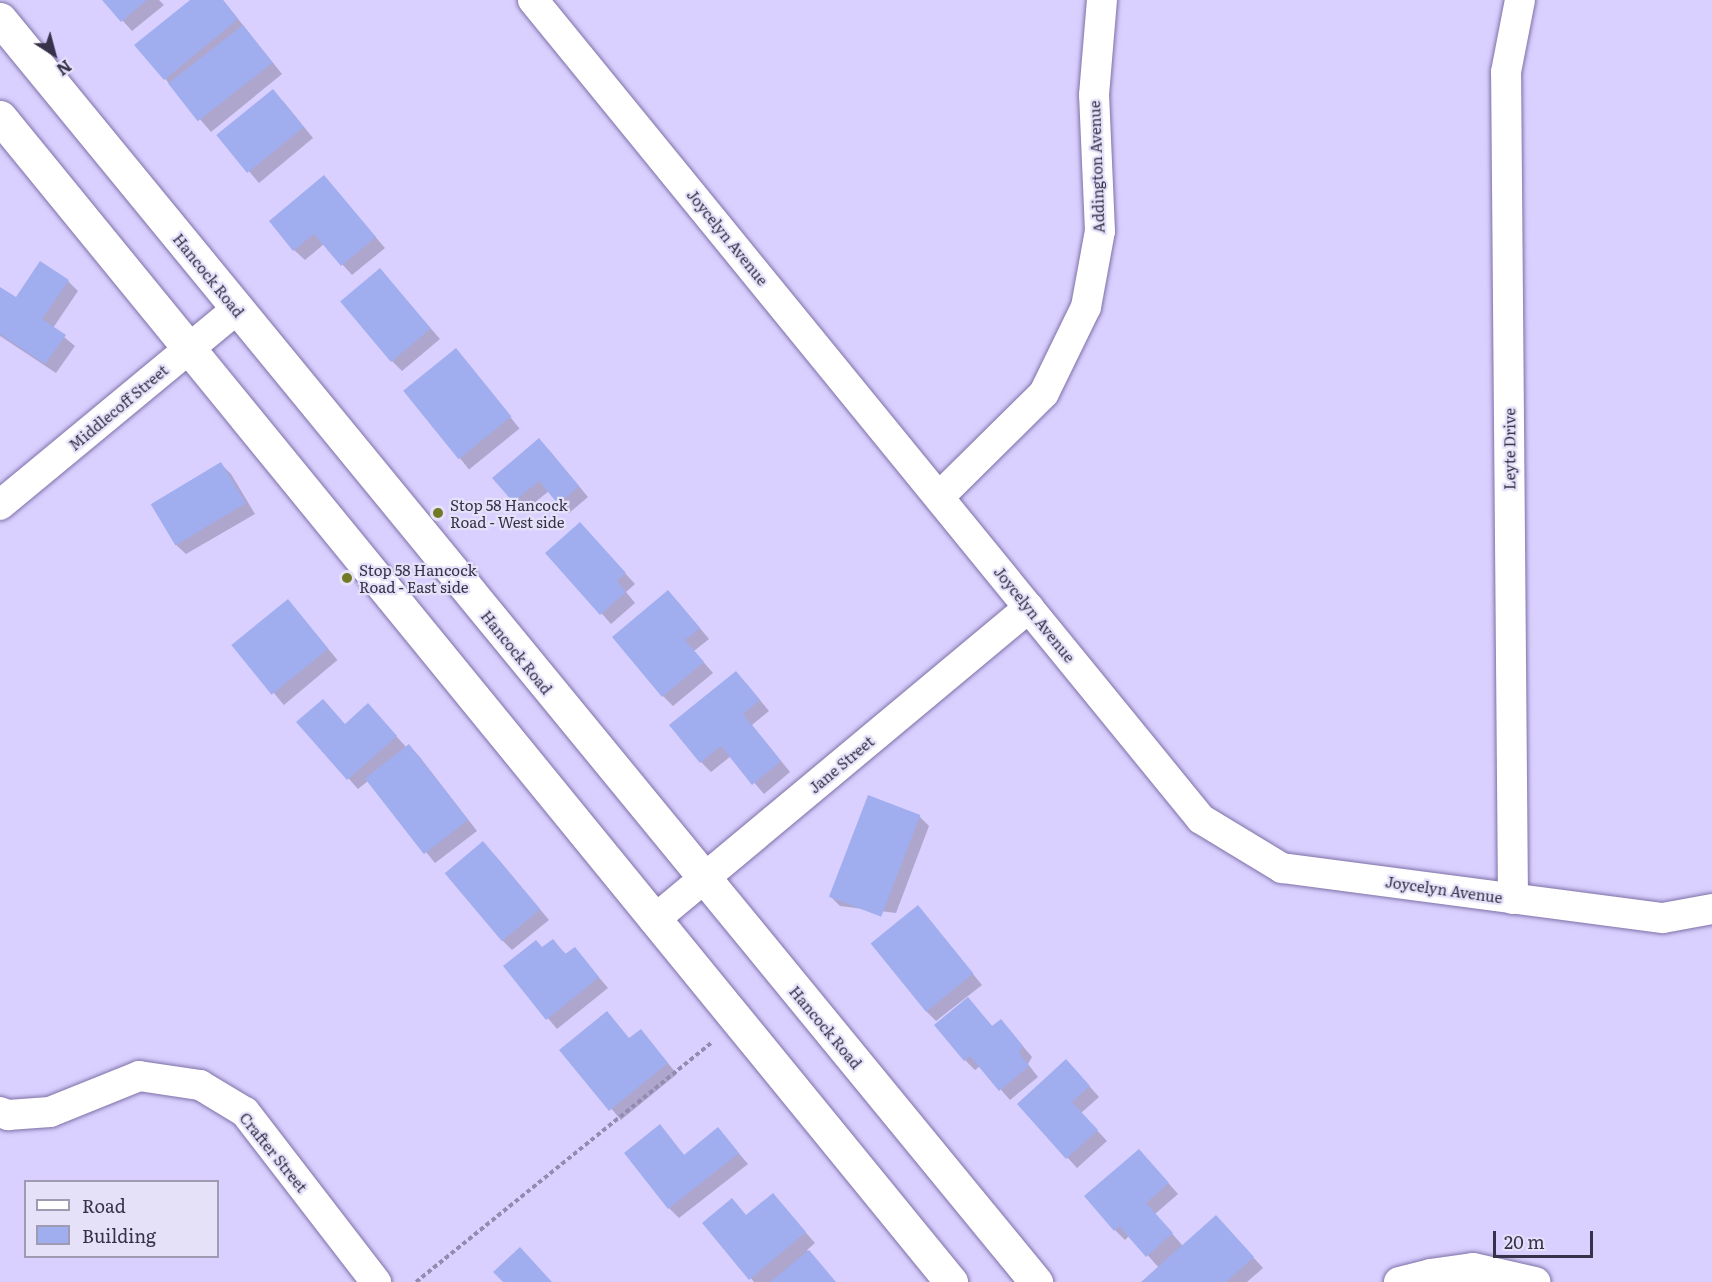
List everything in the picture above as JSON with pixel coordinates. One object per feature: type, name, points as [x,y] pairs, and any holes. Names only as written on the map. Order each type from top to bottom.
[{"type":"main road","name":"Hancock Road","points":[[0,20],[1036,1282]]},
{"type":"main road","points":[[0,117],[951,1282]]},
{"type":"street","name":"Joycelyn Avenue","points":[[533,0],[940,496],[1201,819],[1282,868],[1663,918],[1712,909]]},
{"type":"street","name":"Addington Avenue","points":[[940,496],[1044,393],[1086,307],[1100,231],[1094,95],[1101,0]]},
{"type":"street","name":"Leyte Drive","points":[[1513,898],[1506,72],[1520,0]]},
{"type":"street","name":"Middlecoff Street","points":[[0,505],[237,309]]},
{"type":"street","name":"Jane Street","points":[[654,920],[1029,608]]},
{"type":"street","name":"Crafter Street","points":[[0,1112],[8,1115],[50,1112],[139,1076],[200,1085],[245,1112],[376,1282]]},
{"type":"street","points":[[1399,1282],[1430,1274],[1473,1268],[1535,1282]]},
{"type":"path","points":[[416,1282],[717,1037]]},
{"type":"building","points":[[102,0],[147,0],[121,22]]},
{"type":"building","points":[[190,0],[223,0],[238,19],[164,80],[134,45]]},
{"type":"building","points":[[243,25],[273,63],[198,121],[168,83]]},
{"type":"building","points":[[273,89],[304,127],[247,173],[216,135]]},
{"type":"building","points":[[324,175],[376,237],[341,266],[314,234],[293,251],[269,221]]},
{"type":"building","points":[[40,261],[69,280],[42,319],[66,335],[45,364],[0,334],[0,287],[16,297]]},
{"type":"building","points":[[380,268],[431,329],[391,362],[340,301]]},
{"type":"building","points":[[456,348],[511,416],[459,459],[403,391]]},
{"type":"building","points":[[539,438],[579,486],[558,504],[539,481],[513,502],[492,478]]},
{"type":"building","points":[[221,462],[246,503],[175,545],[151,504]]},
{"type":"building","points":[[580,522],[626,573],[617,581],[626,592],[600,615],[545,553]]},
{"type":"building","points":[[668,590],[700,628],[685,640],[704,662],[662,697],[612,637]]},
{"type":"building","points":[[288,599],[328,649],[272,695],[231,645]]},
{"type":"building","points":[[736,671],[760,700],[743,714],[781,761],[752,785],[721,746],[700,763],[669,725]]},
{"type":"building","points":[[323,699],[345,724],[368,703],[397,736],[347,780],[296,722]]},
{"type":"building","points":[[409,744],[468,820],[424,854],[365,778]]},
{"type":"building","points":[[868,795],[920,815],[881,917],[829,897]]},
{"type":"building","points":[[483,841],[540,909],[502,941],[445,873]]},
{"type":"building","points":[[918,905],[973,973],[926,1012],[871,943]]},
{"type":"building","points":[[553,939],[565,954],[575,947],[599,977],[546,1020],[503,966],[536,940],[542,947]]},
{"type":"building","points":[[968,997],[992,1026],[1001,1019],[1023,1046],[1019,1053],[1029,1066],[999,1091],[970,1056],[964,1061],[934,1025]]},
{"type":"building","points":[[607,1011],[629,1038],[641,1029],[668,1063],[609,1111],[559,1050]]},
{"type":"building","points":[[1066,1059],[1090,1086],[1072,1102],[1098,1130],[1066,1159],[1017,1104]]},
{"type":"building","points":[[660,1124],[684,1155],[718,1127],[739,1153],[668,1209],[624,1153]]},
{"type":"building","points":[[1139,1149],[1169,1183],[1146,1203],[1173,1233],[1146,1257],[1119,1226],[1114,1231],[1084,1196]]},
{"type":"building","points":[[773,1193],[806,1232],[749,1280],[702,1223],[732,1198],[746,1215]]},
{"type":"building","points":[[1216,1215],[1254,1257],[1226,1282],[1141,1282]]},
{"type":"building","points":[[520,1247],[552,1282],[503,1282],[493,1272]]},
{"type":"building","points":[[809,1250],[836,1282],[770,1282]]},
{"type":"place","name":"Stop 58 Hancock Road - West side","points":[[438,513]]},
{"type":"place","name":"Stop 58 Hancock Road - East side","points":[[347,578]]}]
